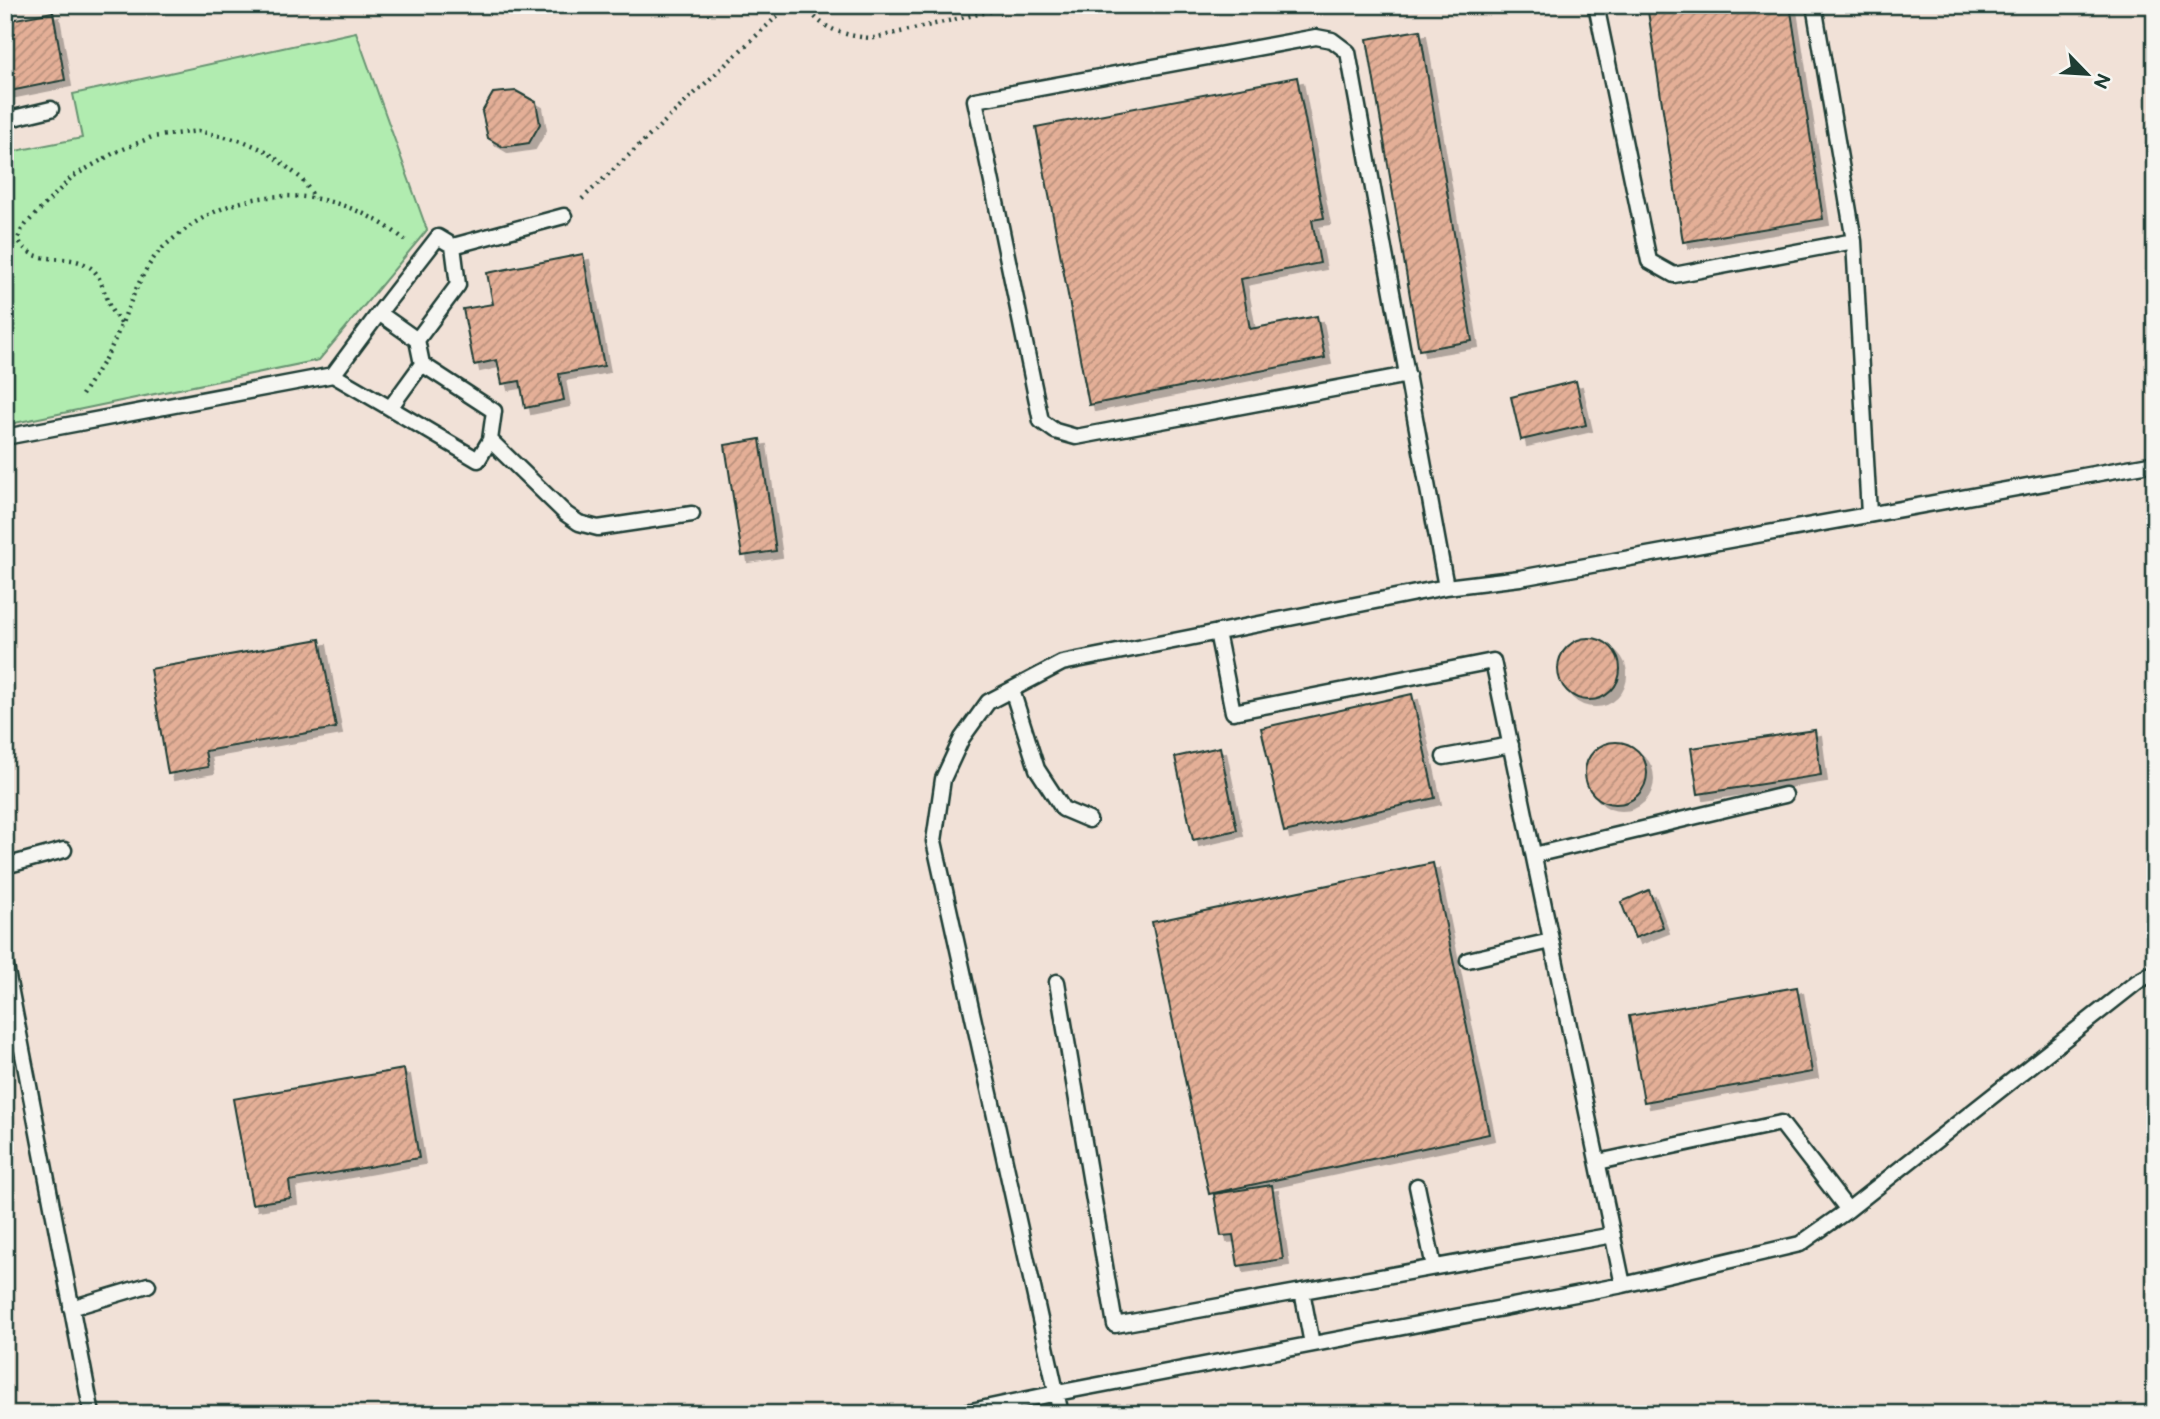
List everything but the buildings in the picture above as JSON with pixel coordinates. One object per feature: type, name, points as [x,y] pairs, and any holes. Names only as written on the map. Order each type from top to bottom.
[{"type":"lane","points":[[1596,5],[1649,261],[1674,275],[1854,241]]},
{"type":"lane","points":[[1814,5],[1854,241],[1869,514]]},
{"type":"lane","points":[[1408,375],[1076,437],[1055,431],[1041,421],[975,100],[1316,37],[1332,40],[1348,52],[1408,375],[1446,587]]},
{"type":"lane","points":[[5,120],[51,109]]},
{"type":"lane","points":[[333,376],[438,237],[453,246],[564,216]]},
{"type":"lane","points":[[417,340],[458,285],[453,246]]},
{"type":"lane","points":[[5,437],[333,376],[478,460],[490,440],[494,411],[422,364],[417,340],[379,313]]},
{"type":"lane","points":[[390,408],[422,364]]},
{"type":"lane","points":[[490,440],[566,514],[579,523],[598,528],[692,514]]},
{"type":"lane","points":[[1061,1414],[934,841],[943,779],[962,738],[988,702],[1062,663],[1446,587],[1520,578],[2155,463]]},
{"type":"lane","points":[[1217,632],[1233,712],[1493,661],[1623,1285]]},
{"type":"lane","points":[[1012,690],[1037,769],[1063,809],[1089,820]]},
{"type":"lane","points":[[1444,757],[1511,745]]},
{"type":"lane","points":[[1534,855],[1785,795]]},
{"type":"lane","points":[[5,866],[64,850]]},
{"type":"lane","points":[[1468,960],[1551,941]]},
{"type":"lane","points":[[5,961],[92,1414]]},
{"type":"lane","points":[[957,1414],[1057,1392],[1623,1285],[1800,1244],[1848,1210],[2137,982],[2155,972]]},
{"type":"lane","points":[[1057,982],[1115,1325],[1613,1235]]},
{"type":"lane","points":[[1598,1162],[1780,1123],[1848,1210]]},
{"type":"lane","points":[[1417,1186],[1434,1268]]},
{"type":"lane","points":[[71,1308],[149,1285]]},
{"type":"lane","points":[[1302,1291],[1312,1344]]},
{"type":"path","points":[[564,216],[789,5]]},
{"type":"path","points":[[808,5],[810,11],[822,22],[837,31],[858,38],[874,38],[1018,5]]},
{"type":"path","points":[[121,323],[110,308],[96,271],[74,260],[34,256],[23,248],[18,239],[27,223],[72,177],[131,144],[152,137],[198,131],[233,138],[266,151],[301,178],[315,198]]},
{"type":"path","points":[[78,423],[79,401],[110,348],[137,284],[158,253],[210,213],[244,200],[274,196],[315,198],[339,203],[371,216],[394,230],[425,255]]},
{"type":"green space","points":[[356,32],[427,230],[319,360],[5,425],[5,153],[82,138],[73,94]]}]
